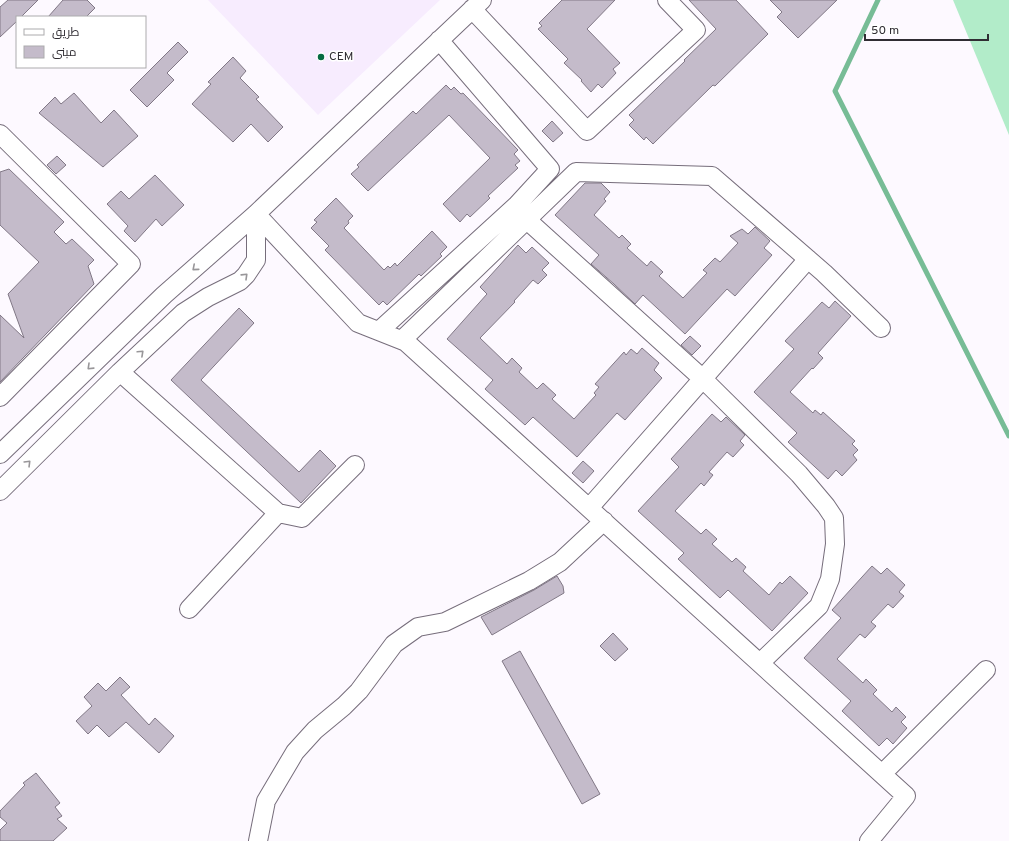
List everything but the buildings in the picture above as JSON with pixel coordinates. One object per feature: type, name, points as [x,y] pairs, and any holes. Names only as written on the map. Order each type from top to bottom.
[{"type":"street","points":[[0,454],[164,295],[256,214],[477,4],[587,131],[696,30],[667,0]]},
{"type":"street","points":[[379,331],[516,206],[550,169],[439,40]]},
{"type":"street","points":[[0,134],[130,264],[0,397]]},
{"type":"street","points":[[402,340],[576,172],[712,176],[824,273],[881,328]]},
{"type":"street","points":[[256,214],[358,323],[406,342],[906,796],[869,841]]},
{"type":"street","points":[[0,491],[120,372],[183,313],[208,297],[240,281],[246,275],[256,260],[256,214]]},
{"type":"street","points":[[527,220],[703,379],[798,474],[826,506],[834,518],[835,544],[830,579],[819,606],[760,663]]},
{"type":"street","points":[[589,508],[808,259]]},
{"type":"street","points":[[120,372],[278,513],[302,518],[355,464]]},
{"type":"street","points":[[190,609],[278,513]]},
{"type":"street","points":[[258,841],[266,801],[295,752],[315,730],[344,706],[359,691],[394,644],[418,627],[445,622],[529,581],[560,562],[604,522]]},
{"type":"street","points":[[882,774],[986,670]]},
{"type":"shaded area","name":"CEM","points":[[208,0],[440,0],[318,115]]},
{"type":"green space","points":[[953,0],[1009,0],[1009,135]]},
{"type":"waterway","points":[[878,0],[835,91],[1009,436]]},
{"type":"place","name":"CEM","points":[[321,57]]}]
